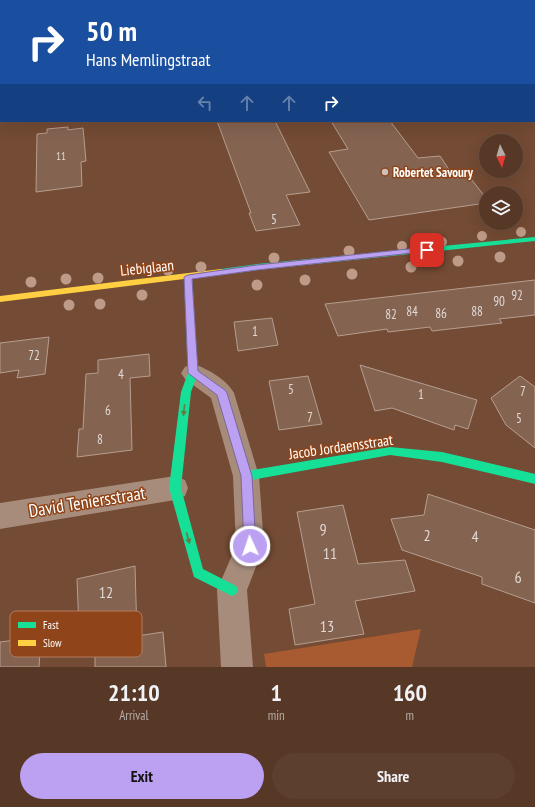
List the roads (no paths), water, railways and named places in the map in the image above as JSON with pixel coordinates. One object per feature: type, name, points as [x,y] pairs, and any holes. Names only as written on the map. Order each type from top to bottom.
[{"type":"street","name":"Liebiglaan","points":[[0,299],[188,277],[257,267],[535,239]]},
{"type":"street","points":[[188,277],[193,373],[186,392],[175,488],[198,573],[232,590]]},
{"type":"street","points":[[193,373],[222,393],[246,476],[250,546],[232,590],[237,667]]},
{"type":"street","name":"Jacob Jordaensstraat","points":[[246,476],[390,451],[442,457],[534,478]]},
{"type":"street","name":"David Teniersstraat","points":[[0,516],[175,488]]},
{"type":"place","name":"Robertet Savoury","points":[[385,172]]}]
